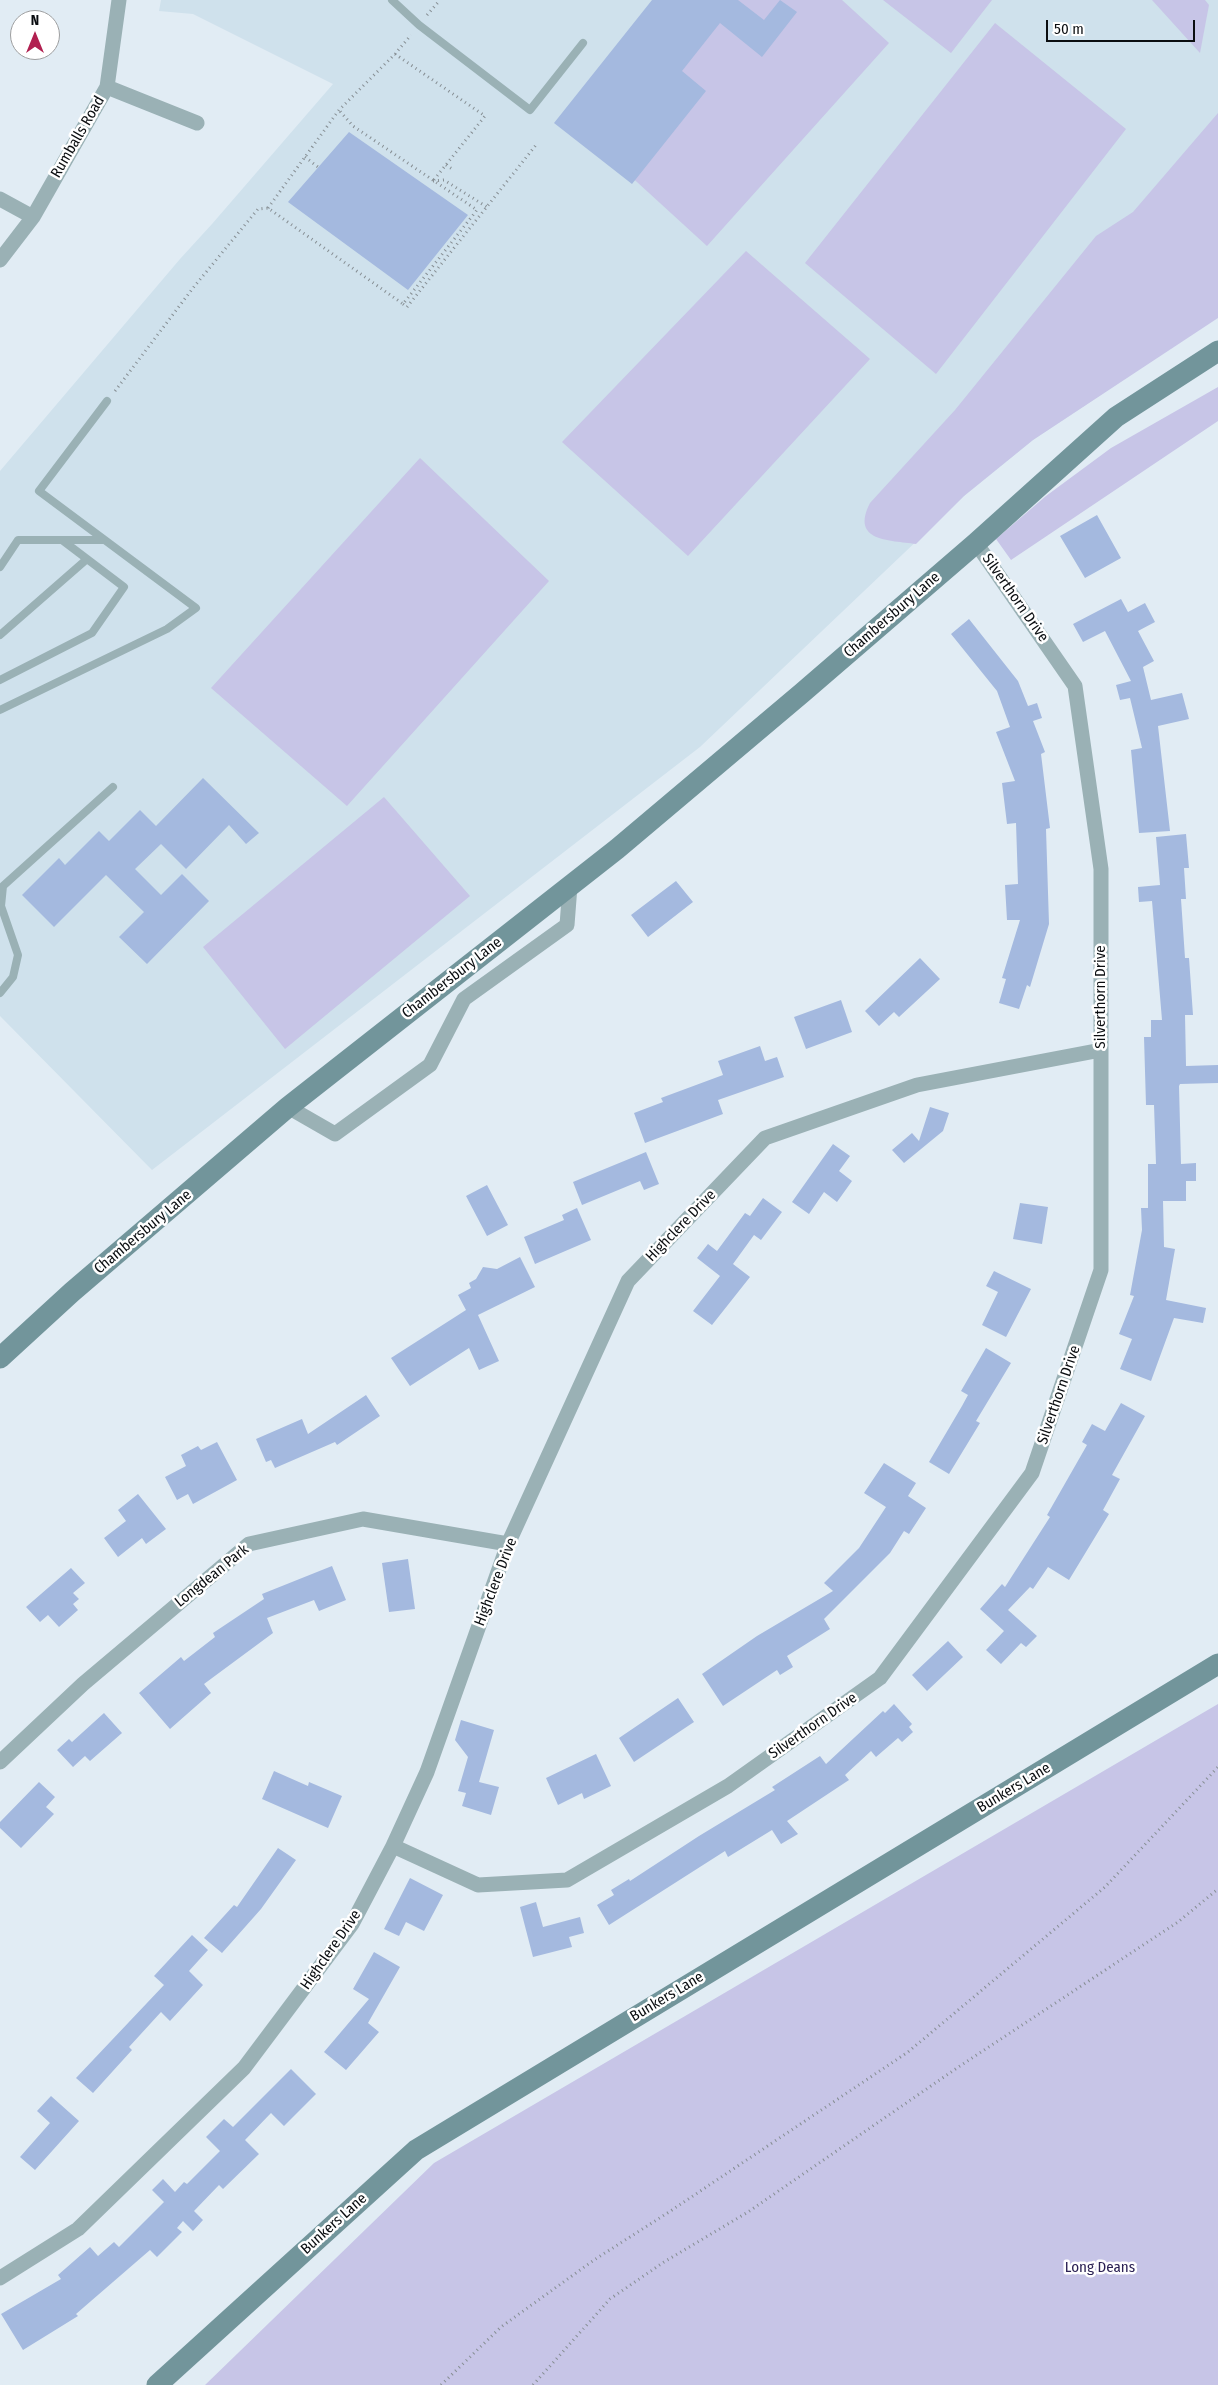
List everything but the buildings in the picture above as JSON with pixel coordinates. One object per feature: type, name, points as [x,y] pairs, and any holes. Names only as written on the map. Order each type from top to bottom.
[{"type":"street","name":"Rumballs Road","points":[[0,260],[33,217],[107,87],[119,0]]},
{"type":"street","points":[[107,87],[198,123]]},
{"type":"street","points":[[0,199],[33,217]]},
{"type":"street","name":"Chambersbury Lane","points":[[0,1358],[79,1286],[288,1108],[570,886],[802,693],[976,543],[1116,417],[1218,351]]},
{"type":"street","name":"Silverthorn Drive","points":[[393,1846],[478,1885],[566,1880],[728,1786],[880,1678],[1032,1473],[1101,1270],[1101,869],[1075,686],[976,543]]},
{"type":"street","name":"Chambersbury Lane","points":[[288,1108],[335,1134],[430,1065],[464,1000],[567,925],[570,886]]},
{"type":"street","name":"Highclere Drive","points":[[0,2278],[78,2229],[244,2068],[352,1924],[393,1846],[427,1772],[508,1544],[628,1281],[765,1138],[917,1085],[1101,1050]]},
{"type":"street","name":"Longdean Park","points":[[0,1762],[83,1684],[250,1544],[363,1519],[508,1544]]},
{"type":"street","name":"Bunkers Lane","points":[[157,2385],[416,2150],[1218,1664]]},
{"type":"lane","points":[[392,0],[419,25],[530,110],[583,44]]},
{"type":"lane","points":[[0,710],[167,629],[196,608],[39,491],[107,401]]},
{"type":"lane","points":[[0,567],[18,540],[103,540]]},
{"type":"lane","points":[[0,680],[92,633],[124,588],[62,540]]},
{"type":"lane","points":[[0,635],[87,559]]},
{"type":"lane","points":[[0,993],[13,977],[18,955],[2,906],[2,886],[113,787]]},
{"type":"path","points":[[268,208],[339,110],[395,54],[440,0]]},
{"type":"path","points":[[395,54],[486,116],[433,181]]},
{"type":"path","points":[[339,110],[353,126],[477,210],[403,304]]},
{"type":"path","points":[[107,401],[193,288],[258,209],[268,208],[408,307],[536,145]]},
{"type":"path","points":[[305,157],[318,167]]},
{"type":"path","points":[[446,165],[454,170]]},
{"type":"path","points":[[433,181],[444,180],[487,207]]},
{"type":"path","points":[[471,227],[476,231]]},
{"type":"path","points":[[455,247],[461,250]]},
{"type":"path","points":[[420,292],[425,295]]},
{"type":"path","points":[[441,2385],[501,2327],[594,2260],[908,2052],[1105,1887],[1218,1767]]},
{"type":"path","points":[[533,2385],[610,2299],[664,2262],[748,2212],[957,2068],[1178,1922],[1218,1889]]},
{"type":"shaded area","points":[[161,0],[1218,0],[1218,317],[1033,440],[964,496],[700,747],[152,1170],[0,1016],[0,471],[180,259],[333,84],[193,14],[159,11]]},
{"type":"green space","points":[[700,0],[842,0],[889,43],[707,246],[579,129]]},
{"type":"green space","points":[[883,0],[992,0],[951,53]]},
{"type":"green space","points":[[1152,0],[1205,0],[1209,5],[1200,53]]},
{"type":"green space","points":[[995,23],[1126,129],[936,374],[805,263]]},
{"type":"green space","points":[[1218,113],[1218,318],[1033,440],[964,496],[916,544],[885,540],[869,532],[865,525],[865,516],[870,503],[955,410],[1096,236],[1133,212]]},
{"type":"green space","points":[[746,251],[870,359],[688,556],[562,442]]},
{"type":"green space","points":[[1218,387],[1218,421],[1011,560],[996,539],[1046,496],[1111,448]]},
{"type":"green space","points":[[420,458],[549,581],[347,806],[211,688]]},
{"type":"green space","points":[[384,797],[470,896],[285,1049],[203,947]]},
{"type":"green space","name":"Long Deans","points":[[1218,1704],[1218,2385],[205,2385],[434,2163]]}]
